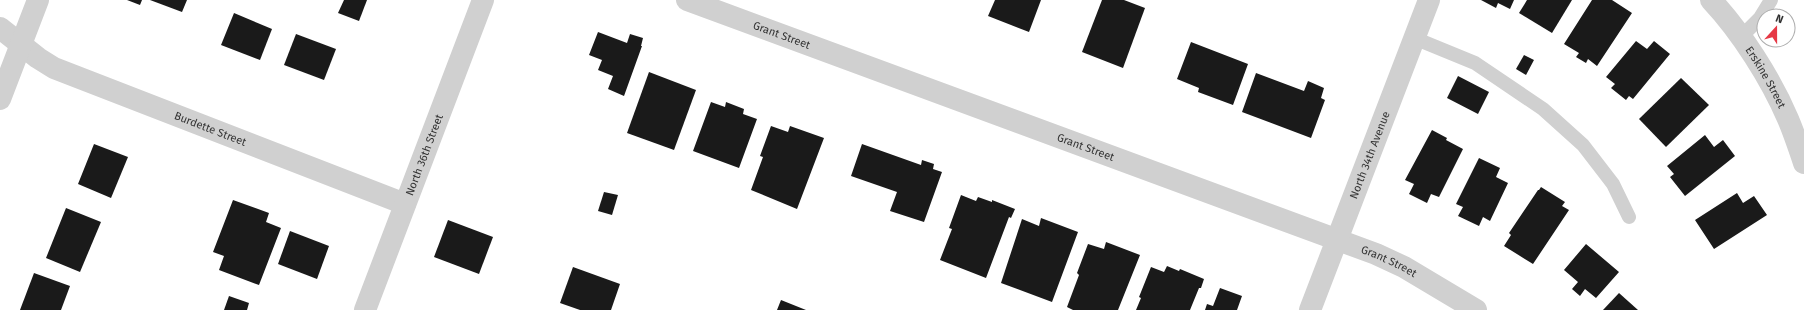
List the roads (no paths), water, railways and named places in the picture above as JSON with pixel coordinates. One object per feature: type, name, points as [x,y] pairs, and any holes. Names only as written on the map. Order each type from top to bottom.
[{"type":"street","points":[[0,99],[38,0]]},
{"type":"street","name":"North 36th Street","points":[[365,310],[483,0]]},
{"type":"street","name":"Grant Street","points":[[687,0],[1376,254],[1404,267],[1476,310]]},
{"type":"street","name":"North 34th Avenue","points":[[1310,310],[1429,0]]},
{"type":"street","name":"Erskine Street","points":[[1711,0],[1723,13],[1764,72],[1788,119],[1804,163]]},
{"type":"street","name":"Burdette Street","points":[[0,28],[38,58],[54,68],[405,204]]},
{"type":"lane","points":[[1740,38],[1760,18],[1771,0]]},
{"type":"lane","points":[[1414,38],[1476,63],[1543,109],[1583,145],[1613,184],[1629,217]]}]
